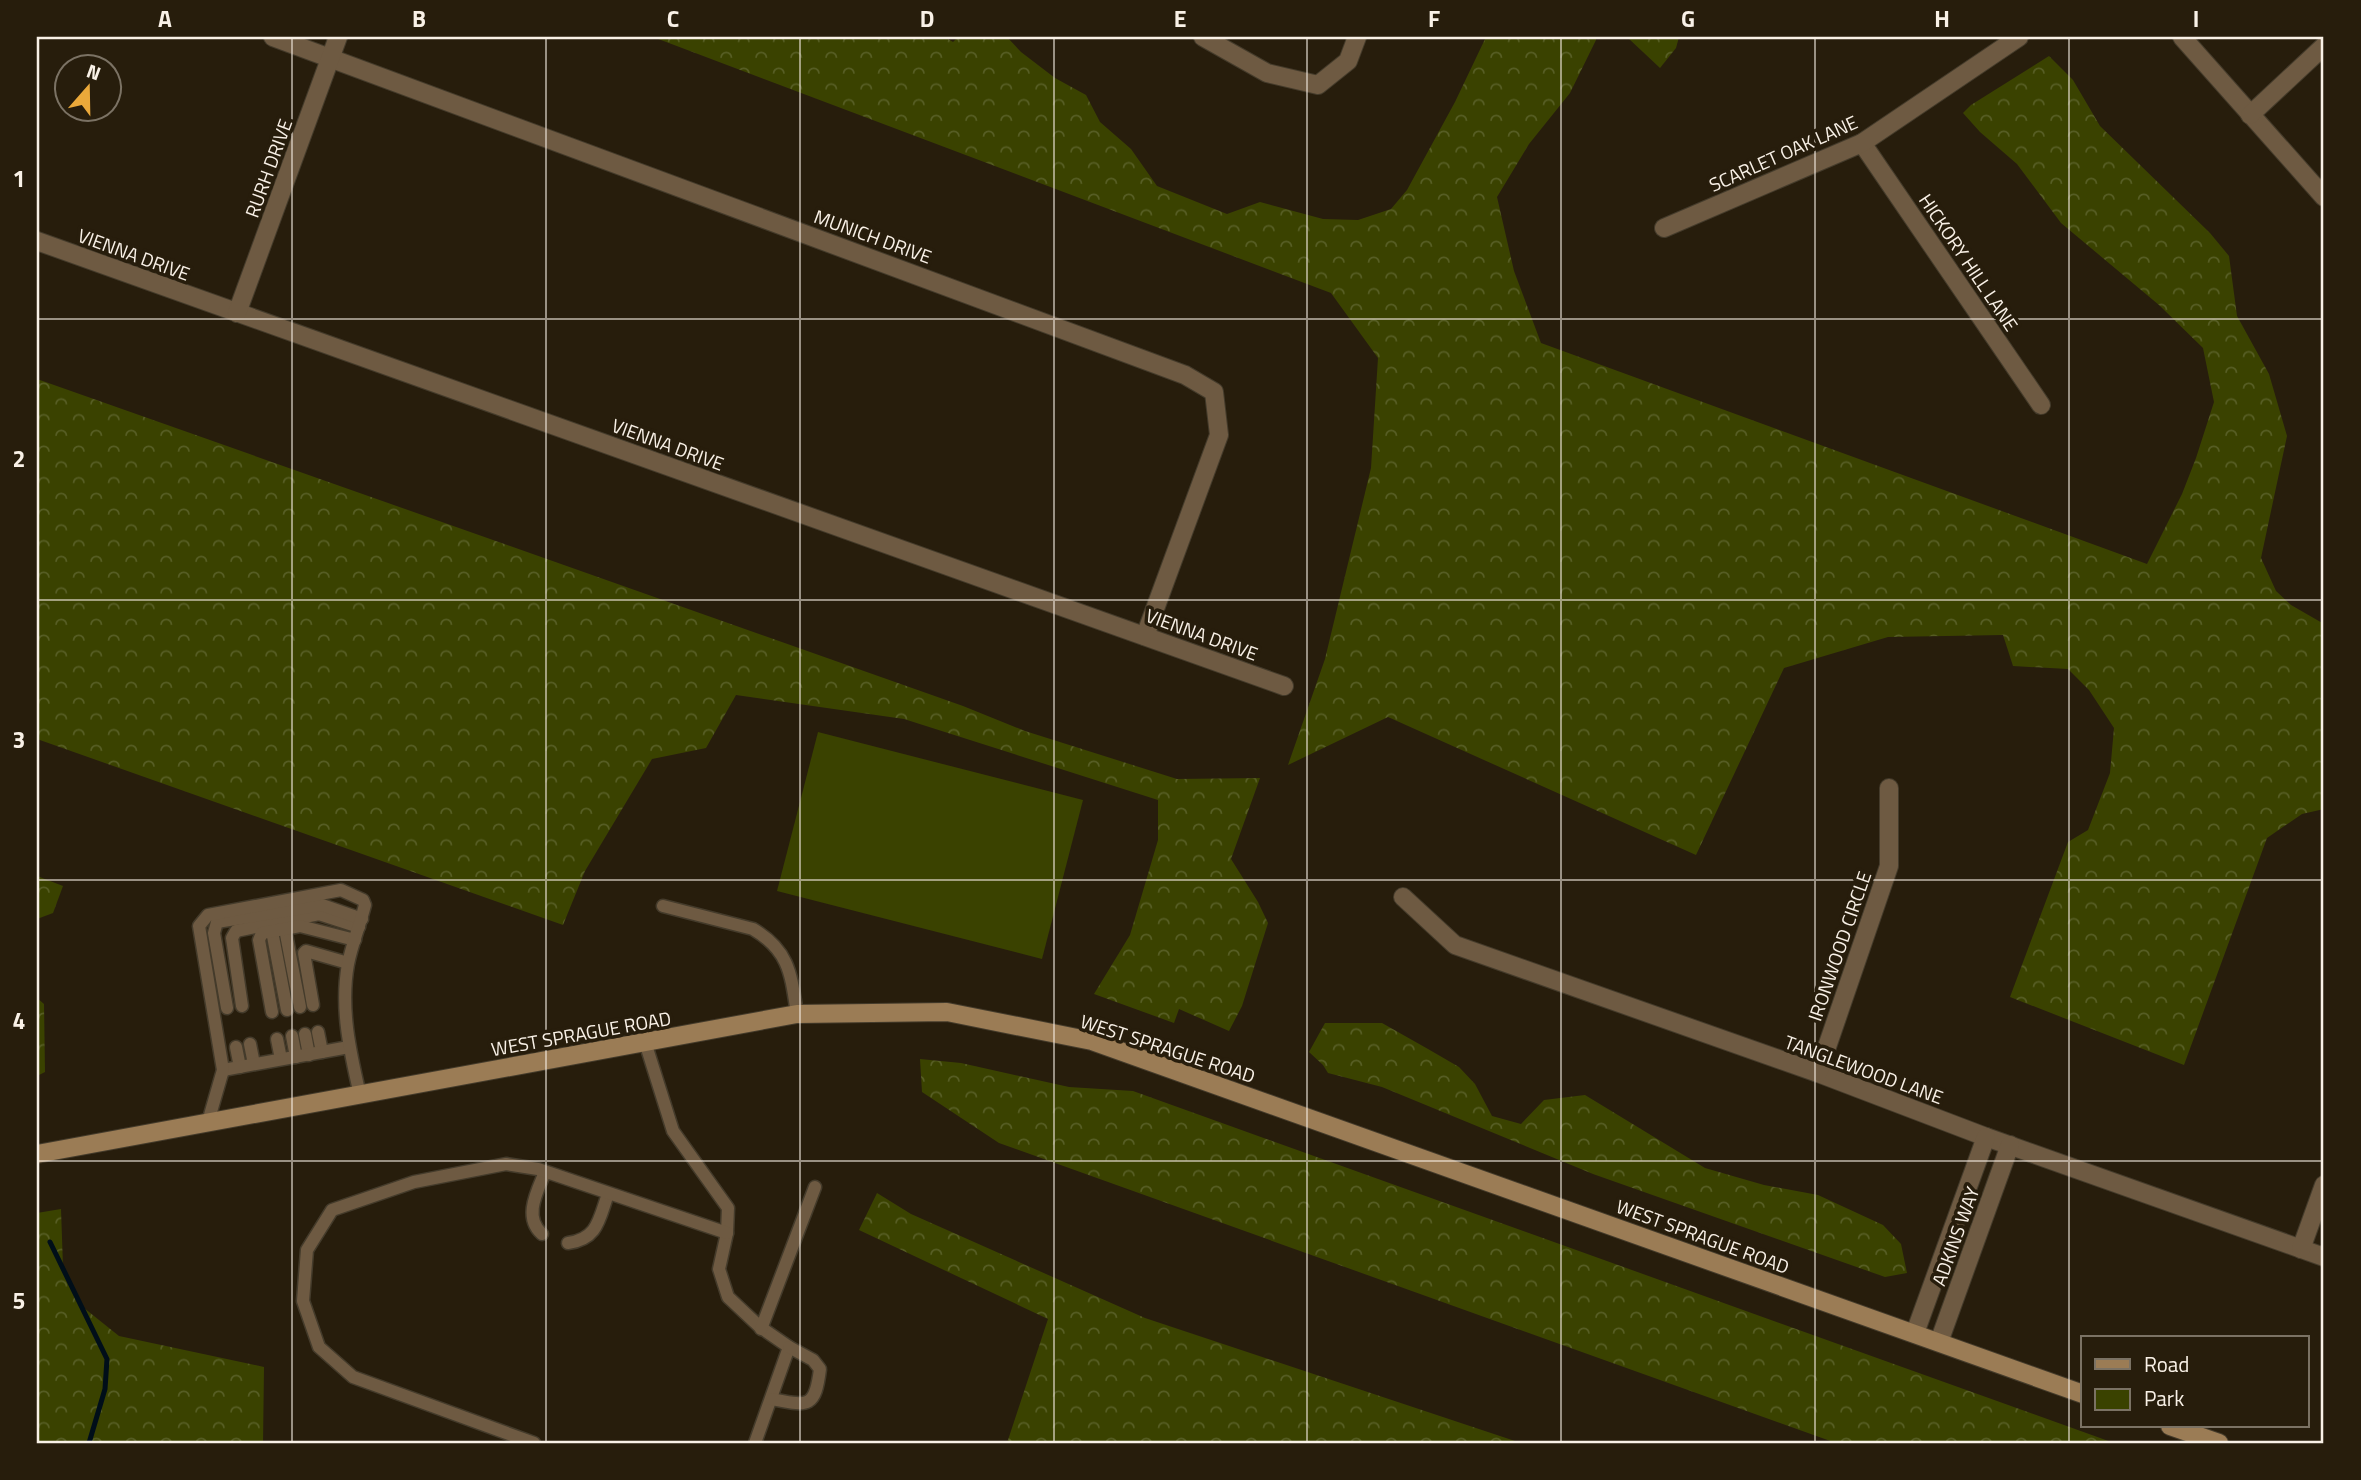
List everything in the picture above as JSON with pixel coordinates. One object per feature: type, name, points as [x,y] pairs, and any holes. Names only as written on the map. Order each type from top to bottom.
[{"type":"street","name":"MUNICH DRIVE","points":[[273,37],[1185,375],[1214,392],[1219,435],[1145,636]]},
{"type":"street","name":"RURH DRIVE","points":[[237,313],[338,37]]},
{"type":"street","points":[[1203,37],[1267,73],[1318,85],[1348,61],[1357,37]]},
{"type":"street","name":"SCARLET OAK LANE","points":[[1664,228],[1862,143],[2019,37]]},
{"type":"street","points":[[2182,37],[2324,197]]},
{"type":"street","points":[[2250,115],[2324,46]]},
{"type":"street","name":"HICKORY HILL LANE","points":[[1862,143],[2041,405]]},
{"type":"street","name":"VIENNA DRIVE","points":[[37,241],[1284,686]]},
{"type":"street","name":"IRONWOOD CIRCLE","points":[[1818,1073],[1889,866],[1889,788]]},
{"type":"street","name":"TANGLEWOOD LANE","points":[[1403,897],[1455,946],[1818,1073],[1986,1137],[2324,1257]]},
{"type":"street","name":"WEST SPRAGUE ROAD","points":[[37,1154],[797,1014],[947,1012],[1092,1041],[2081,1393]]},
{"type":"street","name":"ADKINS WAY","points":[[1915,1333],[1986,1137]]},
{"type":"street","name":"ADKINS WAY","points":[[1939,1342],[2010,1145]]},
{"type":"street","points":[[2301,1249],[2324,1185]]},
{"type":"street","points":[[2177,1428],[2219,1443]]},
{"type":"lane","points":[[208,1122],[223,1070],[199,926],[208,915],[341,890],[363,900],[365,905],[348,963],[345,992],[349,1047],[360,1095]]},
{"type":"lane","points":[[227,1008],[214,933],[217,922],[322,905],[359,929]]},
{"type":"lane","points":[[663,906],[753,929],[766,937],[776,946],[791,974],[797,1014]]},
{"type":"lane","points":[[242,1006],[232,938],[236,930],[319,914],[359,929]]},
{"type":"lane","points":[[272,1012],[259,940],[262,933],[300,926],[359,929]]},
{"type":"lane","points":[[285,929],[300,1007]]},
{"type":"lane","points":[[272,931],[300,1007]]},
{"type":"lane","points":[[300,1007],[306,951],[348,963]]},
{"type":"lane","points":[[309,1054],[305,1034],[309,1054]]},
{"type":"lane","points":[[277,1039],[281,1059]]},
{"type":"lane","points":[[645,1042],[673,1131],[728,1208],[727,1233],[719,1269],[728,1297],[761,1329],[813,1360],[820,1369],[817,1390],[812,1399],[802,1405],[772,1399]]},
{"type":"lane","points":[[250,1044],[254,1064]]},
{"type":"lane","points":[[236,1047],[240,1067]]},
{"type":"lane","points":[[223,1070],[349,1047]]},
{"type":"lane","points":[[534,1443],[507,1439],[353,1377],[319,1347],[303,1301],[307,1250],[332,1210],[414,1182],[506,1164],[538,1169],[727,1233]]},
{"type":"lane","points":[[542,1234],[535,1228],[532,1218],[533,1205],[545,1172]]},
{"type":"lane","points":[[761,1329],[816,1187]]},
{"type":"lane","points":[[568,1243],[582,1241],[595,1230],[608,1194]]},
{"type":"lane","points":[[755,1443],[789,1347]]},
{"type":"green space","points":[[653,37],[945,37],[953,42],[958,37],[1007,37],[1021,52],[1055,78],[1086,95],[1100,122],[1131,149],[1157,186],[1227,214],[1260,202],[1323,219],[1358,220],[1391,209],[1407,190],[1455,102],[1486,37],[1596,37],[1570,93],[1529,144],[1497,197],[1514,271],[1541,343],[2147,564],[2182,494],[2214,402],[2203,348],[2159,305],[2061,223],[2017,164],[1980,132],[1963,113],[1971,105],[2049,56],[2073,80],[2100,126],[2210,233],[2229,256],[2237,316],[2269,374],[2287,436],[2261,558],[2276,591],[2291,605],[2324,624],[2324,809],[2302,814],[2267,838],[2184,1065],[2010,997],[2068,842],[2088,830],[2110,773],[2114,728],[2089,690],[2068,669],[2013,666],[2003,635],[1888,637],[1784,668],[1696,855],[1388,717],[1288,765],[1325,659],[1371,468],[1378,358],[1331,293]]},
{"type":"green space","points":[[1627,37],[1679,37],[1676,48],[1660,68]]},
{"type":"green space","points":[[37,379],[963,706],[1025,731],[1177,779],[1260,778],[1231,859],[1268,923],[1242,1006],[1229,1031],[1179,1009],[1174,1023],[1094,994],[1130,935],[1158,840],[1158,800],[904,719],[736,695],[706,748],[652,759],[585,871],[563,925],[37,739]]},
{"type":"green space","points":[[818,732],[1083,800],[1042,959],[777,891]]},
{"type":"green space","points":[[37,876],[63,886],[53,913],[37,919]]},
{"type":"green space","points":[[37,998],[44,1004],[45,1072],[37,1076]]},
{"type":"green space","points":[[1325,1023],[1382,1023],[1459,1067],[1475,1084],[1492,1116],[1521,1124],[1544,1100],[1585,1095],[1705,1168],[1764,1185],[1818,1195],[1883,1225],[1901,1244],[1907,1273],[1885,1277],[1593,1174],[1382,1087],[1328,1073],[1309,1052]]},
{"type":"green space","points":[[920,1059],[961,1063],[1069,1087],[1133,1091],[2114,1443],[1836,1443],[999,1143],[922,1092]]},
{"type":"green space","points":[[877,1193],[911,1214],[1145,1318],[1521,1443],[1007,1443],[1048,1319],[859,1230]]},
{"type":"green space","points":[[61,1209],[63,1267],[84,1308],[119,1336],[264,1367],[263,1443],[37,1443],[37,1213]]},
{"type":"waterway","points":[[50,1242],[107,1359],[105,1389],[89,1443]]}]
